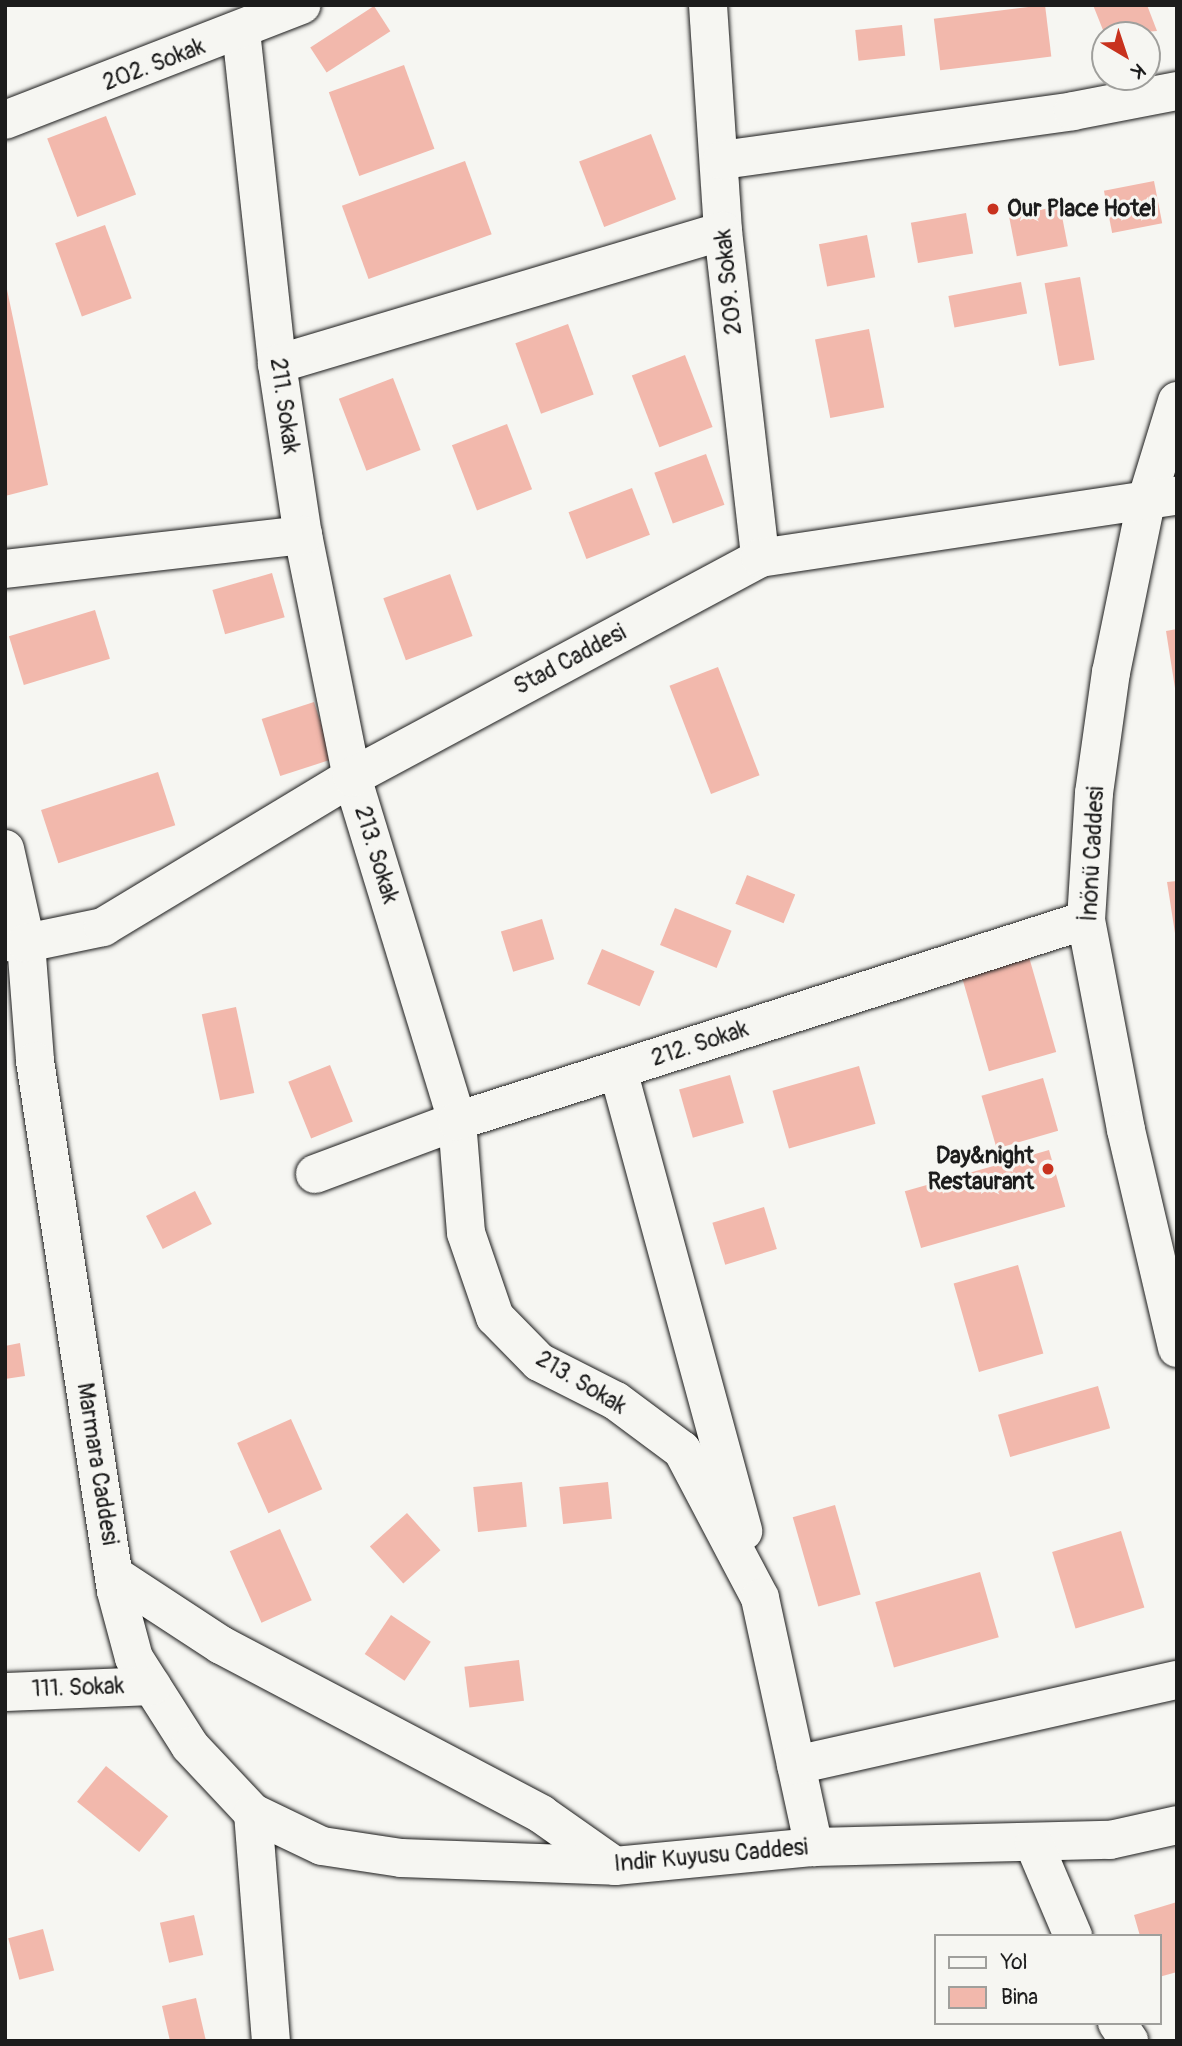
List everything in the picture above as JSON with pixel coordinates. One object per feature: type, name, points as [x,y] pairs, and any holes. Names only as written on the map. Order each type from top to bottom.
[{"type":"street","name":"202. Sokak","points":[[5,120],[241,31],[301,5]]},
{"type":"street","name":"209. Sokak","points":[[708,5],[722,160],[723,231],[760,558]]},
{"type":"street","name":"211. Sokak","points":[[241,31],[277,364],[303,535],[352,777]]},
{"type":"street","points":[[722,160],[1073,111],[1177,91]]},
{"type":"street","points":[[277,364],[723,231]]},
{"type":"street","name":"İnönü Caddesi","points":[[1177,401],[1161,499],[1107,699],[1094,793],[1086,920],[1169,1290],[1177,1348]]},
{"type":"street","name":"Stad Caddesi","points":[[16,942],[103,927],[352,777],[760,558],[1161,499]]},
{"type":"street","points":[[5,569],[303,535]]},
{"type":"street","name":"213. Sokak","points":[[352,777],[457,1121],[466,1233],[495,1317],[539,1362],[616,1401],[682,1450],[760,1598],[814,1847]]},
{"type":"street","name":"Marmara Caddesi","points":[[5,849],[16,942],[114,1575],[134,1658],[190,1746],[253,1813]]},
{"type":"street","name":"212. Sokak","points":[[315,1174],[457,1121],[1086,920]]},
{"type":"street","points":[[618,1070],[760,1598]]},
{"type":"street","points":[[114,1575],[221,1645],[541,1814],[615,1866]]},
{"type":"street","points":[[796,1765],[1177,1680]]},
{"type":"street","name":"111. Sokak","points":[[5,1692],[152,1686]]},
{"type":"street","points":[[253,1813],[271,2041]]},
{"type":"street","name":"Indir Kuyusu Caddesi","points":[[253,1813],[322,1846],[401,1858],[615,1866],[814,1847],[1034,1844],[1110,1840],[1177,1825]]},
{"type":"street","points":[[1034,1844],[1072,1934]]},
{"type":"street","points":[[1118,2025],[1129,2041]]},
{"type":"building","points":[[1045,5],[1051,57],[940,70],[934,19]]},
{"type":"building","points":[[1093,5],[1147,5],[1153,21],[1099,21]]},
{"type":"building","points":[[374,6],[390,31],[327,73],[310,47]]},
{"type":"building","points":[[902,25],[905,56],[858,61],[855,30]]},
{"type":"building","points":[[404,65],[434,149],[359,176],[329,92]]},
{"type":"building","points":[[106,116],[136,194],[77,217],[47,139]]},
{"type":"building","points":[[651,134],[676,199],[604,227],[579,162]]},
{"type":"building","points":[[465,161],[492,234],[369,279],[342,206]]},
{"type":"building","points":[[1154,181],[1162,223],[1112,233],[1104,191]]},
{"type":"building","points":[[1060,206],[1068,246],[1017,256],[1009,216]]},
{"type":"building","points":[[966,213],[973,253],[918,263],[911,223]]},
{"type":"building","points":[[105,225],[132,298],[82,316],[55,243]]},
{"type":"building","points":[[867,235],[875,277],[827,287],[819,244]]},
{"type":"building","points":[[1080,277],[1095,360],[1059,366],[1045,283]]},
{"type":"building","points":[[5,280],[48,485],[5,496]]},
{"type":"building","points":[[1021,282],[1027,313],[954,328],[948,296]]},
{"type":"building","points":[[568,324],[594,394],[541,414],[515,343]]},
{"type":"building","points":[[869,329],[884,408],[830,418],[815,339]]},
{"type":"building","points":[[685,355],[713,427],[659,447],[632,375]]},
{"type":"building","points":[[393,378],[421,450],[366,471],[339,399]]},
{"type":"building","points":[[507,424],[532,489],[477,510],[452,445]]},
{"type":"building","points":[[706,454],[724,505],[673,524],[654,473]]},
{"type":"building","points":[[632,488],[650,535],[586,559],[569,512]]},
{"type":"building","points":[[272,573],[285,617],[225,634],[212,590]]},
{"type":"building","points":[[450,574],[473,636],[406,660],[383,598]]},
{"type":"building","points":[[95,610],[110,659],[24,685],[9,636]]},
{"type":"building","points":[[1177,629],[1177,687],[1175,688],[1166,631]]},
{"type":"building","points":[[718,667],[760,775],[711,794],[669,686]]},
{"type":"building","points":[[314,702],[333,759],[280,776],[262,719]]},
{"type":"building","points":[[158,772],[175,825],[58,863],[41,810]]},
{"type":"building","points":[[747,875],[795,894],[784,923],[735,904]]},
{"type":"building","points":[[1177,881],[1177,933],[1175,933],[1167,882]]},
{"type":"building","points":[[675,908],[732,931],[717,968],[660,945]]},
{"type":"building","points":[[542,919],[554,959],[513,972],[501,932]]},
{"type":"building","points":[[602,949],[654,971],[640,1006],[587,984]]},
{"type":"building","points":[[1027,950],[1056,1052],[989,1071],[960,969]]},
{"type":"building","points":[[236,1007],[254,1093],[220,1100],[202,1014]]},
{"type":"building","points":[[330,1065],[353,1122],[311,1138],[288,1082]]},
{"type":"building","points":[[859,1066],[876,1124],[789,1148],[772,1091]]},
{"type":"building","points":[[730,1075],[744,1123],[693,1138],[679,1090]]},
{"type":"building","points":[[1043,1078],[1058,1131],[997,1149],[981,1096]]},
{"type":"building","points":[[1049,1150],[1065,1207],[921,1248],[905,1191]]},
{"type":"building","points":[[195,1191],[212,1224],[163,1249],[146,1216]]},
{"type":"building","points":[[764,1207],[777,1249],[725,1265],[712,1223]]},
{"type":"building","points":[[1018,1265],[1043,1353],[979,1372],[954,1283]]},
{"type":"building","points":[[20,1343],[25,1376],[5,1379],[5,1346]]},
{"type":"building","points":[[1098,1386],[1110,1428],[1010,1457],[998,1415]]},
{"type":"building","points":[[291,1419],[322,1489],[268,1513],[237,1443]]},
{"type":"building","points":[[522,1482],[527,1527],[478,1532],[473,1487]]},
{"type":"building","points":[[608,1482],[612,1519],[563,1524],[559,1487]]},
{"type":"building","points":[[835,1505],[861,1594],[818,1607],[793,1517]]},
{"type":"building","points":[[407,1513],[440,1550],[403,1584],[370,1546]]},
{"type":"building","points":[[280,1529],[312,1600],[261,1623],[230,1551]]},
{"type":"building","points":[[1121,1531],[1144,1608],[1076,1629],[1052,1552]]},
{"type":"building","points":[[980,1572],[999,1637],[894,1667],[875,1602]]},
{"type":"building","points":[[391,1615],[431,1642],[405,1681],[365,1654]]},
{"type":"building","points":[[519,1660],[524,1701],[469,1707],[464,1667]]},
{"type":"building","points":[[106,1766],[168,1816],[139,1852],[77,1802]]},
{"type":"building","points":[[1177,1902],[1177,1972],[1161,1976],[1161,1934],[1139,1934],[1134,1915]]},
{"type":"building","points":[[194,1915],[203,1955],[169,1963],[160,1923]]},
{"type":"building","points":[[43,1929],[54,1971],[19,1980],[8,1938]]},
{"type":"building","points":[[196,1998],[206,2041],[170,2041],[162,2006]]},
{"type":"place","name":"Our Place Hotel","points":[[993,209]]},
{"type":"place","name":"Day&night Restaurant","points":[[1048,1169]]}]
